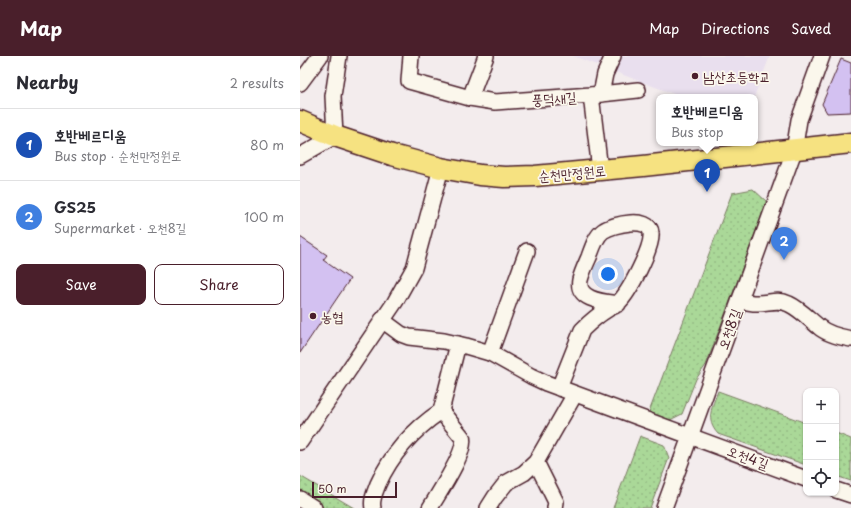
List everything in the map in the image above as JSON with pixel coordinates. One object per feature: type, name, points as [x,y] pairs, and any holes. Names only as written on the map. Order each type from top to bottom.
[{"type":"main road","name":"순천만정원로","points":[[300,121],[335,136],[392,155],[441,168],[480,175],[504,177],[535,176],[600,170],[851,143]]},
{"type":"street","points":[[300,83],[320,56]]},
{"type":"street","points":[[300,156],[335,136],[333,96],[339,56]]},
{"type":"street","name":"풍덕새길","points":[[411,56],[409,81],[470,98],[495,102],[596,95],[638,90]]},
{"type":"street","points":[[470,98],[486,56]]},
{"type":"street","points":[[600,170],[596,95],[613,56]]},
{"type":"street","points":[[794,150],[799,120],[822,56]]},
{"type":"street","name":"오천8길","points":[[664,508],[794,150]]},
{"type":"street","points":[[300,442],[395,302],[414,268],[441,168]]},
{"type":"street","points":[[559,388],[582,330],[589,323],[618,304],[628,291],[643,263],[652,236],[649,226],[643,223],[630,222],[603,231],[598,236],[591,249],[580,281],[581,290],[586,295],[603,302],[618,304]]},
{"type":"street","points":[[490,353],[527,251]]},
{"type":"street","points":[[740,300],[754,304],[772,301],[790,304],[819,327],[828,332],[851,339]]},
{"type":"street","name":"오천4길","points":[[382,320],[401,334],[409,337],[458,344],[490,353],[531,376],[559,388],[803,477]]},
{"type":"street","points":[[373,508],[372,504],[374,495],[393,456],[425,421],[441,411],[458,344]]},
{"type":"street","points":[[488,508],[495,496],[506,483],[524,472],[536,462],[575,394]]},
{"type":"street","points":[[430,508],[463,449],[464,440],[441,411]]},
{"type":"street","points":[[536,462],[556,502],[555,508]]},
{"type":"street","points":[[839,491],[851,495]]},
{"type":"street","points":[[300,499],[314,508]]},
{"type":"shaded area","name":"남산초등학교","points":[[573,56],[770,56],[755,94],[674,94]]},
{"type":"green space","points":[[753,189],[767,202],[706,365],[696,379],[682,414],[670,420],[649,412],[732,193]]},
{"type":"green space","points":[[718,391],[803,422],[803,464],[718,434],[712,424],[712,408]]},
{"type":"green space","points":[[839,434],[851,439],[851,481],[839,477]]},
{"type":"green space","points":[[640,436],[664,445],[669,458],[650,508],[613,508]]},
{"type":"green space","points":[[300,476],[354,508],[324,508],[300,493]]},
{"type":"building","points":[[841,59],[851,63],[851,112],[827,113],[822,104]]},
{"type":"building","name":"농협","points":[[300,237],[327,255],[323,260],[350,279],[300,353]]},
{"type":"place","name":"남산초등학교","points":[[695,76]]},
{"type":"place","name":"호반베르디움","points":[[707,192]]},
{"type":"place","name":"GS25","points":[[784,260]]},
{"type":"place","name":"농협","points":[[313,316]]}]
